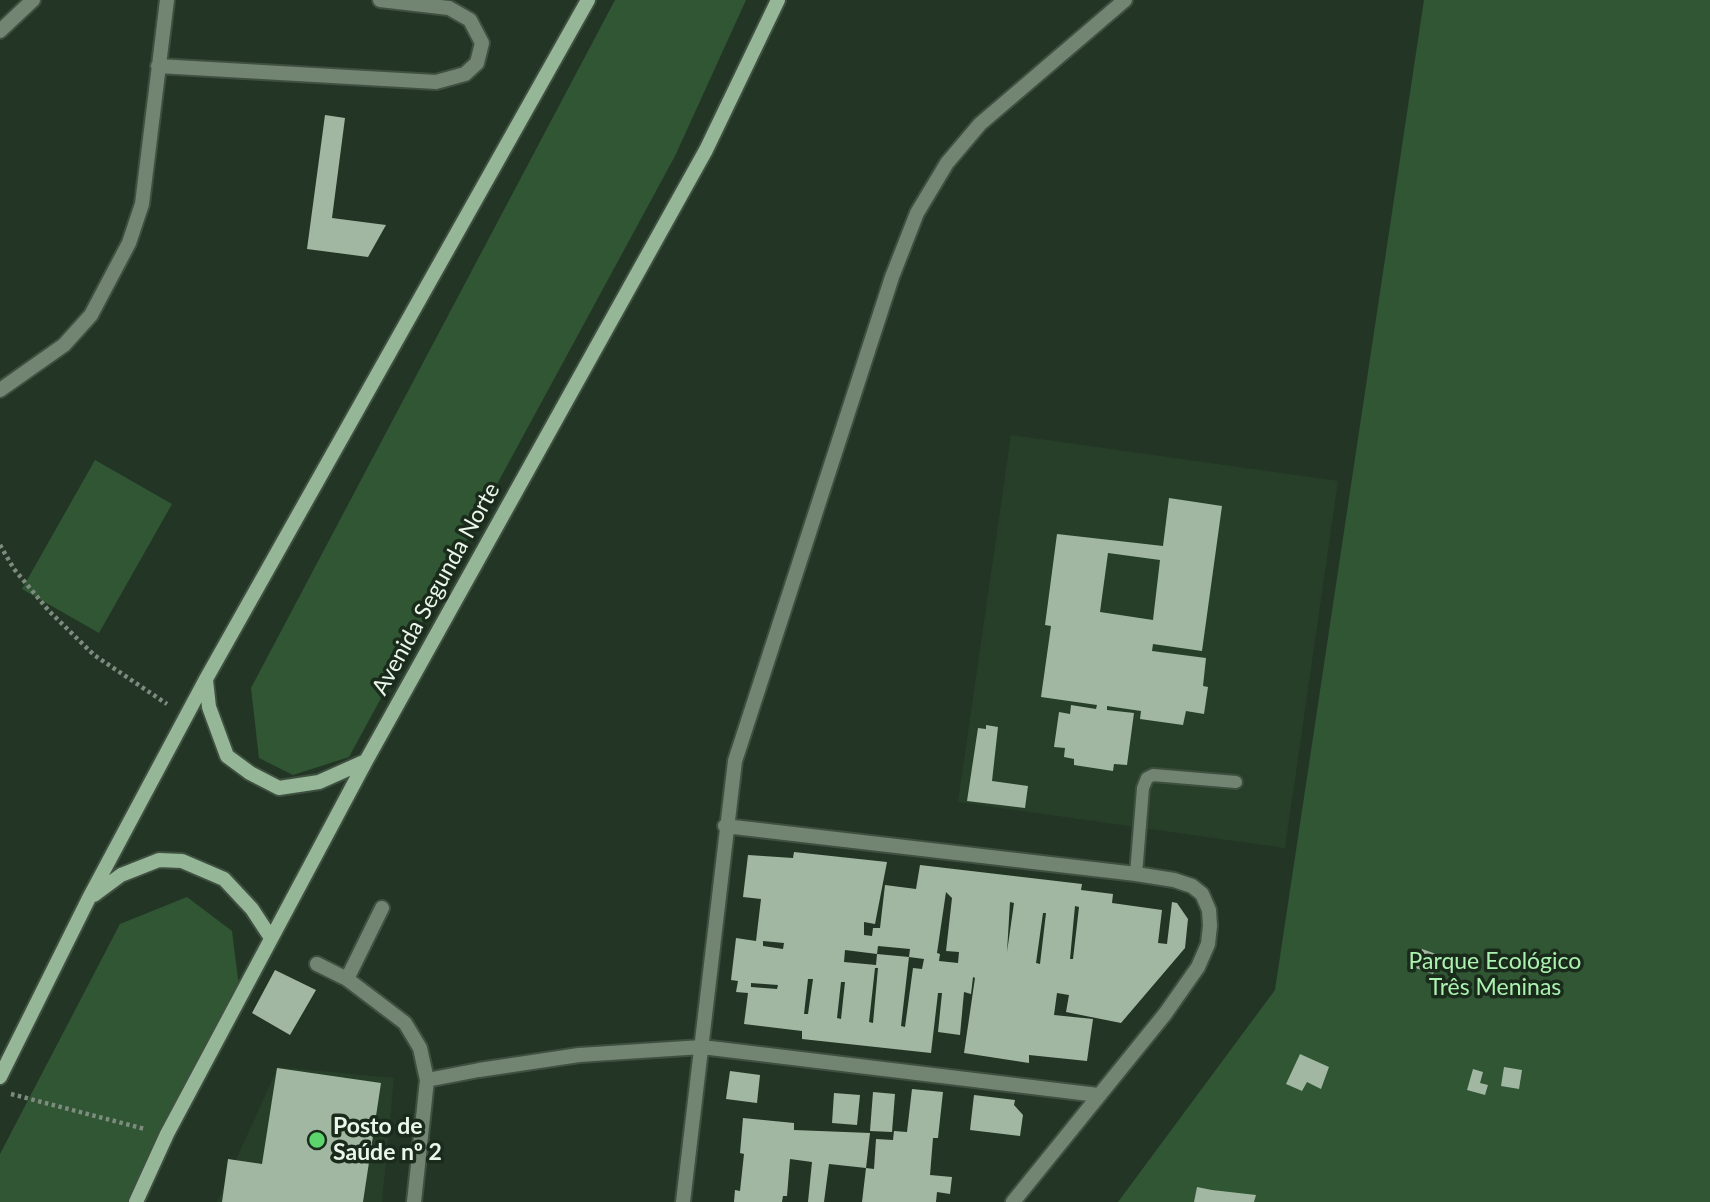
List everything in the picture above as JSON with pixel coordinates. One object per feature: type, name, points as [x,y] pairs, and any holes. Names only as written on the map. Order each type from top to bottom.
[{"type":"main road","points":[[0,1077],[89,898],[206,679],[588,0]]},
{"type":"main road","name":"Avenida Segunda Norte","points":[[136,1202],[167,1134],[366,761],[706,150],[778,0]]},
{"type":"main road","points":[[206,679],[209,707],[226,756],[250,773],[279,788],[319,782],[366,761]]},
{"type":"main road","points":[[89,898],[121,875],[159,860],[182,861],[224,879],[247,902],[271,938]]},
{"type":"street","points":[[0,31],[33,0]]},
{"type":"street","points":[[0,390],[64,345],[92,315],[129,243],[142,204],[167,0]]},
{"type":"street","points":[[158,66],[436,82],[465,74],[477,63],[482,43],[470,20],[449,8],[380,0]]},
{"type":"street","points":[[682,1202],[702,1047],[725,826],[735,761],[892,277],[917,213],[947,163],[980,124],[1125,0]]},
{"type":"street","points":[[725,826],[1136,874],[1192,886],[1202,894],[1209,910],[1208,944],[1185,988],[1013,1202]]},
{"type":"street","points":[[347,979],[382,908]]},
{"type":"street","points":[[317,964],[347,979],[405,1023],[420,1048],[427,1080],[414,1202]]},
{"type":"street","points":[[427,1080],[579,1055],[702,1047],[1098,1095]]},
{"type":"lane","points":[[1136,874],[1143,789],[1147,778],[1153,775],[1236,782]]},
{"type":"path","points":[[0,545],[14,569],[49,611],[94,655],[187,717]]},
{"type":"path","points":[[0,1091],[167,1134]]},
{"type":"shaded area","points":[[1011,435],[1338,481],[1285,848],[958,802]]},
{"type":"shaded area","name":"Posto de Saúde nº 2","points":[[278,1067],[394,1078],[382,1202],[217,1202]]},
{"type":"green space","points":[[615,0],[746,0],[675,156],[349,757],[293,775],[259,758],[251,688]]},
{"type":"green space","name":"Parque Ecológico Três Meninas","points":[[1424,0],[1710,0],[1710,1202],[1118,1202],[1275,990]]},
{"type":"green space","points":[[95,460],[172,504],[99,633],[22,589]]},
{"type":"green space","points":[[187,897],[232,931],[240,995],[132,1202],[0,1202],[0,1154],[120,924]]},
{"type":"building","points":[[325,115],[345,118],[332,218],[386,225],[368,257],[307,249]]},
{"type":"building","points":[[1169,498],[1222,506],[1202,651],[1153,644],[1152,651],[1206,658],[1203,686],[1208,687],[1204,714],[1186,711],[1183,725],[1140,719],[1141,711],[1107,706],[1107,710],[1134,713],[1127,765],[1114,764],[1113,771],[1074,765],[1074,759],[1064,757],[1065,748],[1054,747],[1059,712],[1070,714],[1071,705],[1096,709],[1097,705],[1041,697],[1051,626],[1045,625],[1057,534],[1163,546]],"holes":[[[1108,553],[1160,560],[1153,620],[1100,612]]]},
{"type":"building","points":[[986,725],[998,727],[992,781],[1028,786],[1025,808],[967,801],[978,728],[986,729]]},
{"type":"building","points":[[794,852],[887,862],[875,924],[864,922],[864,935],[872,936],[873,928],[880,928],[885,885],[916,889],[920,865],[1082,884],[1081,890],[1113,894],[1112,903],[1162,910],[1158,943],[1167,944],[1172,902],[1177,903],[1188,919],[1185,948],[1121,1023],[1066,1012],[1069,995],[1057,993],[1054,1015],[1093,1019],[1087,1061],[1029,1055],[1029,1063],[964,1053],[975,978],[973,977],[971,994],[964,992],[960,1035],[938,1032],[942,993],[938,993],[931,1053],[802,1039],[802,1031],[744,1024],[748,993],[736,992],[738,981],[731,980],[736,938],[756,941],[761,899],[743,897],[748,855],[793,858]],"holes":[[[946,892],[952,898],[946,951],[959,952],[958,963],[939,961],[940,954],[937,953]],[[1010,902],[1014,903],[1007,952]],[[1075,906],[1079,907],[1073,959],[1070,959]],[[1043,913],[1046,913],[1040,964],[1036,963]],[[763,941],[784,943],[783,949],[763,946]],[[878,946],[910,949],[909,957],[877,954]],[[845,950],[877,954],[876,965],[844,962]],[[909,957],[924,959],[922,969],[913,968],[905,1027],[901,1026]],[[875,968],[878,968],[873,1023],[869,1022]],[[808,979],[813,979],[808,1014],[804,1014]],[[841,982],[845,982],[841,1019],[837,1018]],[[751,983],[778,985],[777,989],[751,987]]]},
{"type":"building","points":[[1422,949],[1439,955],[1433,974],[1407,965],[1412,951],[1420,954]]},
{"type":"building","points":[[275,970],[316,990],[290,1035],[252,1013]]},
{"type":"building","points":[[1300,1054],[1329,1067],[1321,1089],[1307,1082],[1302,1091],[1286,1084]]},
{"type":"building","points":[[1504,1067],[1522,1070],[1519,1089],[1501,1086]]},
{"type":"building","name":"Posto de Saúde nº 2","points":[[277,1068],[381,1083],[363,1202],[222,1202],[228,1159],[262,1164]]},
{"type":"building","points":[[1473,1069],[1483,1072],[1480,1083],[1488,1085],[1485,1095],[1467,1090]]},
{"type":"building","points":[[730,1071],[760,1075],[757,1103],[726,1099]]},
{"type":"building","points":[[912,1089],[943,1092],[938,1138],[933,1138],[930,1175],[952,1177],[950,1194],[937,1192],[936,1202],[862,1202],[866,1168],[874,1169],[876,1139],[893,1140],[894,1131],[907,1132]]},
{"type":"building","points":[[873,1092],[895,1094],[892,1132],[870,1131]]},
{"type":"building","points":[[834,1093],[860,1095],[857,1125],[832,1123]]},
{"type":"building","points":[[974,1095],[1015,1100],[1014,1105],[1023,1115],[1020,1136],[970,1130]]},
{"type":"building","points":[[743,1118],[794,1123],[794,1130],[870,1133],[866,1168],[829,1164],[824,1202],[808,1202],[812,1162],[790,1159],[787,1196],[783,1196],[782,1202],[734,1202],[735,1190],[740,1191],[744,1154],[740,1153]]},
{"type":"building","points":[[1197,1187],[1256,1195],[1254,1202],[1194,1202]]},
{"type":"place","name":"Posto de Saúde nº 2","points":[[317,1140]]}]
